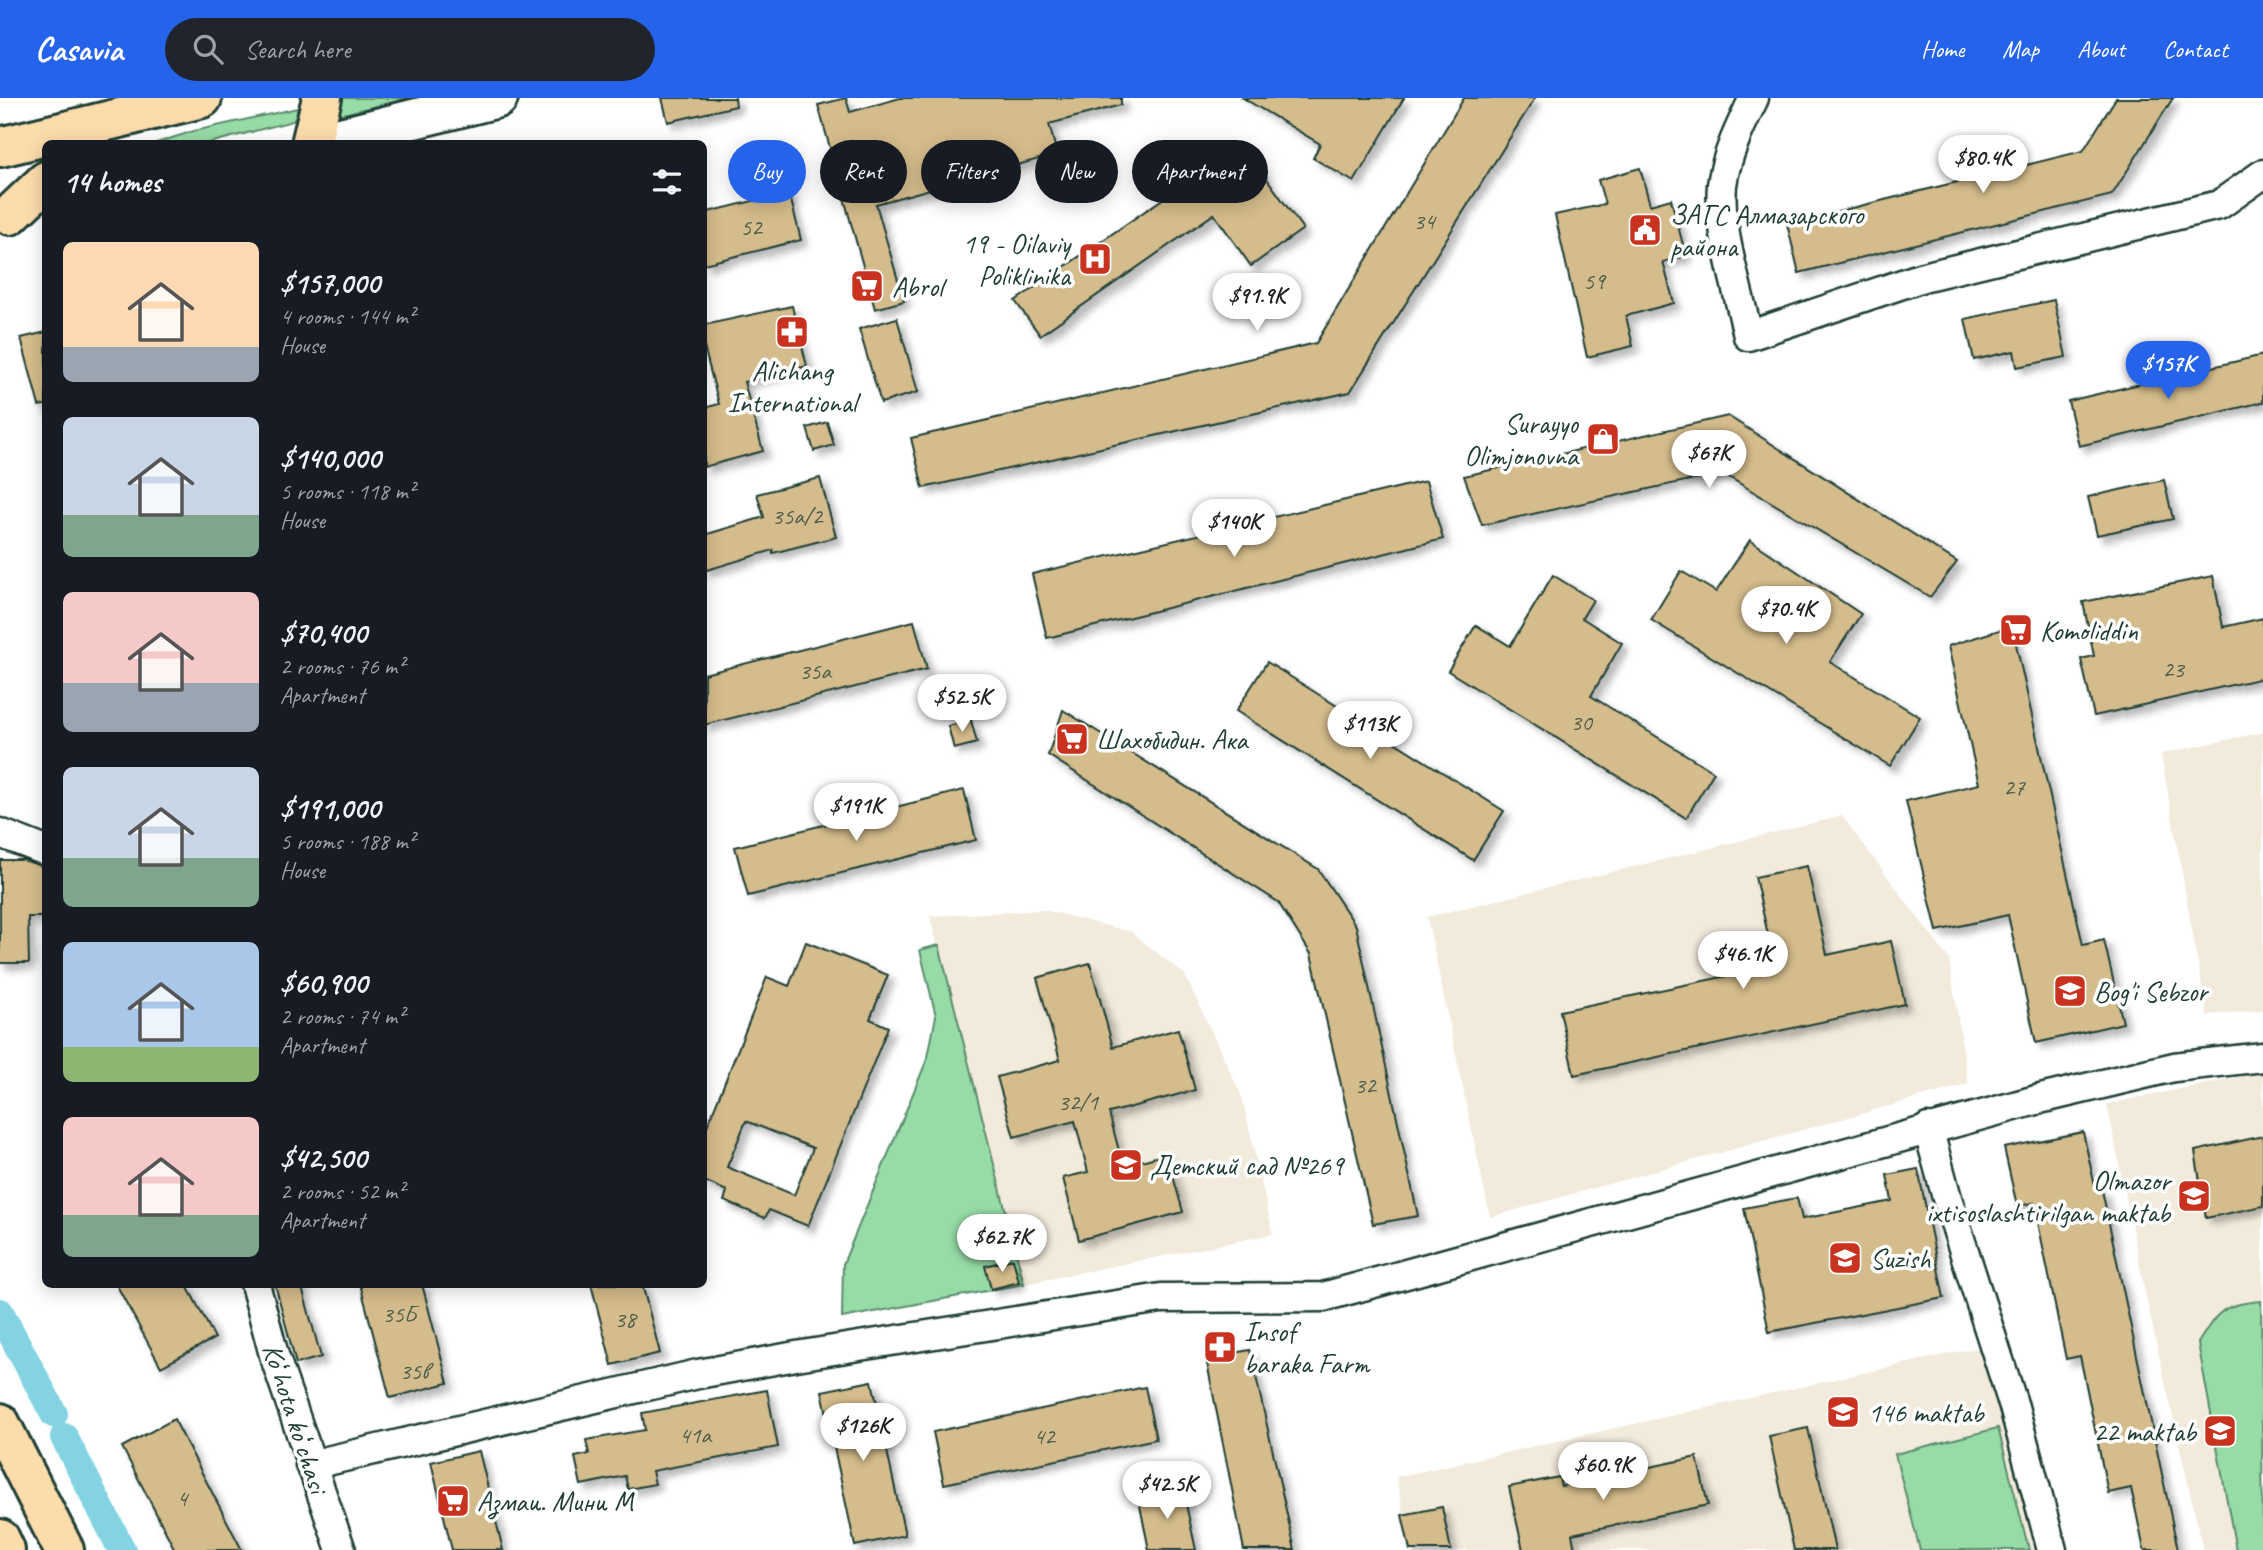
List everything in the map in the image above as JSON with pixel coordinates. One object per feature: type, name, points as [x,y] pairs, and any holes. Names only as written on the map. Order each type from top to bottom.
[{"type":"main road","points":[[44,140],[95,132],[202,98]]},
{"type":"main road","points":[[313,140],[322,98]]},
{"type":"main road","points":[[0,147],[42,140]]},
{"type":"main road","points":[[18,213],[42,185]]},
{"type":"main road","points":[[0,1423],[64,1550]]},
{"type":"main road","points":[[0,1539],[5,1550]]},
{"type":"street","points":[[328,140],[498,98]]},
{"type":"street","points":[[1754,98],[1730,154],[1723,184],[1722,211],[1748,336],[1923,277],[2219,205],[2263,174]]},
{"type":"street","points":[[0,833],[42,849]]},
{"type":"street","points":[[310,1465],[698,1374],[796,1356],[1161,1298],[1323,1297],[1928,1128],[2174,1067],[2263,1057]]},
{"type":"street","points":[[1928,1128],[1947,1198],[2014,1408],[2052,1550]]},
{"type":"street","name":"Koʻhota koʻchasi","points":[[256,1288],[274,1355],[341,1550]]},
{"type":"shaded area","points":[[2263,732],[2263,1010],[2207,1015],[2161,754]]},
{"type":"shaded area","points":[[1842,816],[1949,959],[1968,1084],[1490,1217],[1427,917]]},
{"type":"shaded area","name":"Детский сад №269","points":[[1044,910],[1131,932],[1185,975],[1242,1097],[1273,1234],[1024,1284],[930,916]]},
{"type":"shaded area","points":[[2263,1072],[2263,1550],[2203,1550],[2149,1311],[2107,1104]]},
{"type":"shaded area","name":"146 maktab","points":[[1980,1347],[2040,1550],[1411,1550],[1396,1477]]},
{"type":"green space","points":[[337,98],[410,98],[330,117]]},
{"type":"green space","points":[[302,107],[293,121],[220,140],[166,140]]},
{"type":"green space","points":[[939,945],[1024,1284],[842,1318],[843,1264],[928,1057],[936,1016],[920,950]]},
{"type":"green space","points":[[2261,1301],[2263,1550],[2236,1550],[2198,1343],[2222,1311],[2229,1307]]},
{"type":"green space","points":[[1998,1428],[2029,1550],[1920,1550],[1895,1454]]},
{"type":"building","points":[[662,98],[735,98],[736,106],[668,122]]},
{"type":"building","points":[[846,98],[850,112],[900,98],[1121,98],[1121,105],[1049,124],[1053,140],[1035,140],[1035,160],[1021,164],[1021,140],[921,140],[921,192],[907,195],[907,140],[828,140],[818,105]]},
{"type":"building","points":[[1243,98],[1404,98],[1354,182],[1313,158],[1320,144]]},
{"type":"building","points":[[1464,98],[1535,98],[1350,392],[923,488],[911,438],[1316,343]]},
{"type":"building","points":[[2116,98],[2173,98],[2112,195],[1799,273],[1787,224],[2083,151]]},
{"type":"building","points":[[1640,168],[1650,205],[1671,199],[1686,256],[1663,262],[1674,303],[1626,316],[1633,346],[1587,357],[1555,215],[1605,204],[1598,180]]},
{"type":"building","points":[[1268,180],[1303,229],[1251,266],[1214,214],[1040,335],[1015,301],[1157,203],[1268,203]]},
{"type":"building","points":[[744,203],[792,203],[801,240],[707,263],[707,212]]},
{"type":"building","points":[[845,203],[880,203],[876,204],[904,301],[875,309]]},
{"type":"building","points":[[2054,300],[2066,357],[2017,367],[2014,351],[1974,360],[1965,319]]},
{"type":"building","points":[[792,306],[807,366],[744,382],[763,451],[707,466],[707,407],[719,404],[707,358],[707,324]]},
{"type":"building","points":[[897,318],[918,392],[881,403],[859,329]]},
{"type":"building","points":[[42,333],[42,406],[39,406],[21,338]]},
{"type":"building","points":[[2263,355],[2263,402],[2079,446],[2068,401]]},
{"type":"building","points":[[1728,416],[1957,562],[1930,597],[1722,473],[1482,525],[1464,476]]},
{"type":"building","points":[[827,422],[834,445],[814,451],[807,428]]},
{"type":"building","points":[[820,478],[836,537],[773,553],[773,550],[707,570],[707,534],[764,517],[757,494]]},
{"type":"building","points":[[2164,480],[2173,519],[2097,535],[2088,497]]},
{"type":"building","points":[[1426,481],[1443,539],[1047,638],[1032,574]]},
{"type":"building","points":[[1750,540],[1861,614],[1830,662],[1920,717],[1890,766],[1651,620],[1681,571],[1716,592]]},
{"type":"building","points":[[1553,575],[1593,600],[1582,618],[1622,643],[1591,696],[1714,772],[1686,818],[1448,671],[1476,625],[1510,646]]},
{"type":"building","points":[[2213,576],[2223,627],[2263,618],[2263,678],[2094,716],[2081,659],[2094,656],[2083,602]]},
{"type":"building","points":[[914,621],[927,669],[707,724],[707,673]]},
{"type":"building","points":[[2012,626],[2083,945],[2104,940],[2123,1023],[2036,1043],[2008,915],[1937,931],[1906,801],[1979,784],[1948,646]]},
{"type":"building","points":[[1267,662],[1504,811],[1473,860],[1236,711]]},
{"type":"building","points":[[1063,710],[1318,869],[1356,926],[1418,1216],[1373,1224],[1311,954],[1278,902],[1048,755]]},
{"type":"building","points":[[971,720],[977,743],[954,749],[948,726]]},
{"type":"building","points":[[964,790],[976,840],[748,896],[735,847]]},
{"type":"building","points":[[0,860],[23,860],[42,866],[42,917],[28,917],[29,963],[0,963]]},
{"type":"building","points":[[1807,866],[1827,955],[1891,941],[1905,1004],[1574,1075],[1560,1011],[1775,966],[1755,877]]},
{"type":"building","points":[[806,942],[888,975],[870,1019],[888,1027],[808,1226],[769,1210],[765,1218],[724,1201],[727,1191],[707,1182],[707,1127],[767,977],[789,986]],"holes":[[[746,1121],[813,1148],[794,1195],[727,1167]]]},
{"type":"building","points":[[1090,963],[1113,1047],[1178,1029],[1195,1090],[1109,1113],[1123,1166],[1167,1154],[1183,1212],[1079,1240],[1063,1178],[1088,1172],[1075,1121],[1014,1137],[997,1077],[1060,1060],[1037,978]]},
{"type":"building","points":[[2083,1132],[2096,1191],[2102,1190],[2178,1550],[2144,1550],[2131,1488],[2108,1493],[2080,1356],[2066,1359],[2034,1203],[2017,1206],[2004,1148]]},
{"type":"building","points":[[2263,1136],[2263,1206],[2206,1218],[2195,1151]]},
{"type":"building","name":"Suzish","points":[[1918,1169],[1944,1298],[1769,1332],[1744,1208],[1797,1198],[1802,1219],[1892,1201],[1887,1175]]},
{"type":"building","points":[[1013,1259],[1019,1282],[991,1289],[985,1266]]},
{"type":"building","points":[[118,1288],[188,1288],[215,1338],[161,1367]]},
{"type":"building","points":[[276,1288],[302,1288],[321,1357],[296,1364]]},
{"type":"building","points":[[361,1288],[423,1288],[448,1383],[390,1398]]},
{"type":"building","points":[[592,1288],[643,1288],[660,1353],[612,1365]]},
{"type":"building","points":[[1250,1350],[1295,1550],[1244,1550],[1206,1358]]},
{"type":"building","points":[[872,1381],[905,1535],[855,1546],[822,1391]]},
{"type":"building","points":[[1145,1387],[1156,1439],[944,1484],[933,1432]]},
{"type":"building","points":[[767,1390],[778,1447],[652,1471],[655,1484],[628,1489],[625,1476],[581,1485],[575,1457],[589,1454],[586,1440],[645,1430],[642,1413]]},
{"type":"building","points":[[174,1419],[242,1550],[175,1550],[122,1447]]},
{"type":"building","points":[[1808,1428],[1835,1550],[1794,1550],[1769,1436]]},
{"type":"building","points":[[479,1451],[503,1550],[452,1550],[431,1462]]},
{"type":"building","points":[[1697,1457],[1708,1505],[1572,1534],[1575,1550],[1523,1550],[1509,1487],[1559,1477],[1561,1486]]},
{"type":"building","points":[[1182,1486],[1196,1550],[1149,1550],[1138,1496]]},
{"type":"building","points":[[1442,1507],[1451,1550],[1410,1550],[1402,1515]]},
{"type":"waterway","points":[[0,1312],[54,1414]]},
{"type":"waterway","points":[[64,1437],[122,1550]]},
{"type":"place","name":"ЗАГС Алмазарского района","points":[[1645,230]]},
{"type":"place","name":"19 - Oilaviy Poliklinika","points":[[1095,259]]},
{"type":"place","name":"Abrol","points":[[867,286]]},
{"type":"place","name":"Alichang International","points":[[792,332]]},
{"type":"place","name":"Surayyo Olimjonovna","points":[[1603,439]]},
{"type":"place","name":"Komoliddin","points":[[2016,630]]},
{"type":"place","name":"Шахобидин. Ака","points":[[1072,739]]},
{"type":"place","name":"Bog'i Sebzor","points":[[2070,991]]},
{"type":"place","name":"Детский сад №269","points":[[1126,1165]]},
{"type":"place","name":"Olmazor ixtisoslashtirilgan maktab","points":[[2194,1196]]},
{"type":"place","name":"Suzish","points":[[1845,1258]]},
{"type":"place","name":"Insof baraka Farm","points":[[1220,1347]]},
{"type":"place","name":"146 maktab","points":[[1843,1412]]},
{"type":"place","name":"22 maktab","points":[[2220,1431]]},
{"type":"place","name":"Азмаи. Мини М","points":[[453,1501]]}]
